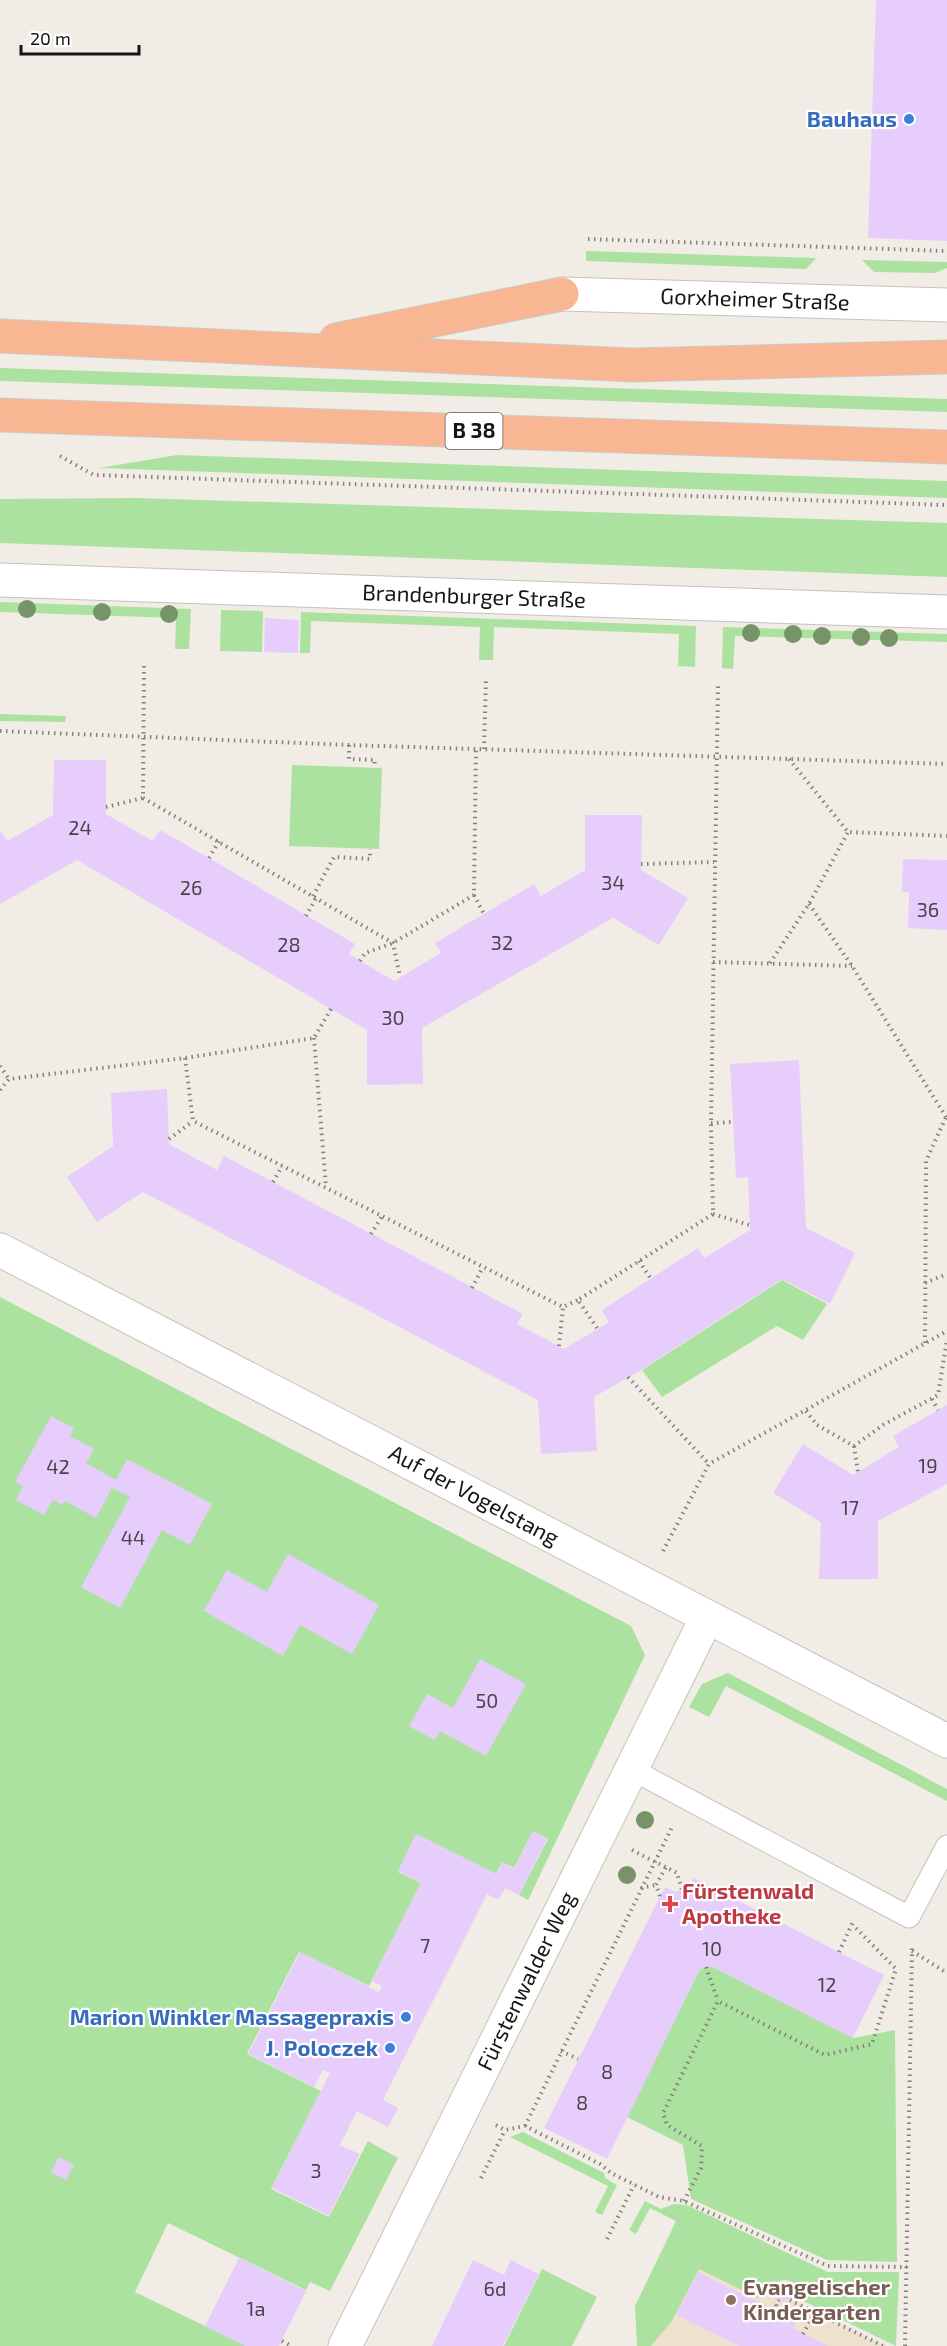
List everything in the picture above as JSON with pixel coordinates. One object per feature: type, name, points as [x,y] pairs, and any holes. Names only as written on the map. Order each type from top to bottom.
[{"type":"highway","points":[[284,351],[562,294]]},
{"type":"highway","points":[[0,336],[284,351],[632,365],[947,357]]},
{"type":"highway","name":"B 38","points":[[0,415],[947,447]]},
{"type":"street","name":"Gorxheimer Straße","points":[[562,294],[947,305]]},
{"type":"street","name":"Brandenburger Straße","points":[[0,580],[947,612]]},
{"type":"street","name":"Auf der Vogelstang","points":[[0,1250],[947,1741]]},
{"type":"street","name":"Fürstenwalder Weg","points":[[345,2346],[707,1617]]},
{"type":"lane","points":[[631,1770],[909,1917],[947,1846]]},
{"type":"path","points":[[588,239],[947,251]]},
{"type":"path","points":[[56,454],[94,475],[947,505]]},
{"type":"path","points":[[142,798],[144,666]]},
{"type":"path","points":[[484,749],[486,678]]},
{"type":"path","points":[[713,1214],[711,1123],[718,686]]},
{"type":"path","points":[[0,731],[349,745],[947,764]]},
{"type":"path","points":[[349,745],[349,759],[375,760],[374,768]]},
{"type":"path","points":[[476,749],[474,895],[484,914]]},
{"type":"path","points":[[788,759],[848,832],[947,836]]},
{"type":"path","points":[[106,807],[142,798],[219,841],[393,943],[400,977]]},
{"type":"path","points":[[770,963],[809,904],[848,832]]},
{"type":"path","points":[[209,858],[219,841]]},
{"type":"path","points":[[306,916],[334,857],[370,859],[370,849]]},
{"type":"path","points":[[641,864],[714,862]]},
{"type":"path","points":[[360,961],[365,953],[393,943],[474,895]]},
{"type":"path","points":[[809,904],[852,966],[947,1117],[926,1161],[925,1343]]},
{"type":"path","points":[[713,962],[852,966]]},
{"type":"path","points":[[326,1188],[314,1038],[331,1009]]},
{"type":"path","points":[[0,1090],[9,1079],[185,1058],[314,1038]]},
{"type":"path","points":[[185,1058],[193,1121]]},
{"type":"path","points":[[0,1066],[9,1079]]},
{"type":"path","points":[[169,1139],[193,1121]]},
{"type":"path","points":[[193,1121],[563,1307]]},
{"type":"path","points":[[711,1123],[733,1122]]},
{"type":"path","points":[[273,1182],[282,1166]]},
{"type":"path","points":[[563,1307],[578,1300],[713,1214],[750,1225]]},
{"type":"path","points":[[371,1234],[382,1216]]},
{"type":"path","points":[[639,1261],[651,1279]]},
{"type":"path","points":[[472,1288],[483,1268]]},
{"type":"path","points":[[926,1283],[947,1274]]},
{"type":"path","points":[[578,1300],[597,1328]]},
{"type":"path","points":[[559,1346],[563,1307]]},
{"type":"path","points":[[646,1585],[709,1464],[947,1331]]},
{"type":"path","points":[[854,1446],[883,1425],[938,1395],[947,1340]]},
{"type":"path","points":[[628,1377],[709,1464]]},
{"type":"path","points":[[932,1399],[938,1410]]},
{"type":"path","points":[[806,1411],[817,1425],[854,1446]]},
{"type":"path","points":[[854,1446],[858,1472]]},
{"type":"path","points":[[525,2126],[654,1861],[687,1799]]},
{"type":"path","points":[[654,1861],[677,1873],[682,1890]]},
{"type":"path","points":[[660,1896],[656,1885],[666,1867]]},
{"type":"path","points":[[641,1888],[656,1885]]},
{"type":"path","points":[[905,2346],[912,1951],[909,1917]]},
{"type":"path","points":[[706,1968],[718,2001],[825,2055],[872,2044],[896,1970],[853,1924]]},
{"type":"path","points":[[912,1951],[947,1973]]},
{"type":"path","points":[[684,2201],[701,2168],[702,2146],[667,2125],[663,2113],[718,2001]]},
{"type":"path","points":[[561,2051],[578,2059]]},
{"type":"path","points":[[463,2108],[505,2130],[525,2126],[600,2164],[611,2173],[659,2198],[684,2201],[828,2266],[907,2267]]},
{"type":"path","points":[[481,2178],[505,2130]]},
{"type":"path","points":[[607,2239],[634,2185]]},
{"type":"path","points":[[777,2312],[776,2304],[779,2300]]},
{"type":"path","points":[[790,2300],[883,2346]]},
{"type":"path","points":[[803,2334],[815,2312]]},
{"type":"path","points":[[282,2341],[292,2346]]},
{"type":"shaded area","name":"Evangelischer Kindergarten","points":[[695,2253],[886,2346],[647,2346]]},
{"type":"green space","points":[[586,251],[816,258],[806,269],[586,261]]},
{"type":"green space","points":[[862,260],[947,262],[947,268],[935,273],[874,272]]},
{"type":"green space","points":[[0,368],[947,399],[947,412],[0,381]]},
{"type":"green space","points":[[177,455],[947,481],[947,498],[99,468]]},
{"type":"green space","points":[[137,498],[947,523],[947,577],[0,543],[0,499]]},
{"type":"green space","points":[[0,602],[191,609],[189,649],[175,649],[176,618],[0,612]]},
{"type":"green space","points":[[221,610],[263,611],[262,652],[220,651]]},
{"type":"green space","points":[[301,612],[696,626],[695,667],[678,666],[679,634],[494,627],[493,660],[479,660],[480,627],[311,621],[310,653],[300,653]]},
{"type":"green space","points":[[723,627],[947,634],[947,642],[735,636],[733,669],[722,668]]},
{"type":"green space","points":[[0,714],[66,716],[65,722],[0,721]]},
{"type":"green space","points":[[292,765],[382,768],[379,849],[289,846]]},
{"type":"green space","points":[[782,1280],[827,1304],[803,1340],[777,1326],[662,1397],[642,1370]]},
{"type":"green space","points":[[0,1297],[631,1626],[645,1655],[528,1900],[519,1895],[548,1839],[533,1831],[514,1868],[502,1862],[496,1874],[416,1834],[398,1872],[421,1883],[369,1986],[299,1952],[247,2054],[321,2091],[271,2189],[329,2217],[368,2141],[398,2158],[330,2291],[310,2282],[306,2290],[168,2223],[135,2292],[246,2346],[0,2346]]},
{"type":"green space","points":[[728,1673],[947,1789],[947,1801],[726,1686],[709,1717],[689,1707],[702,1684]]},
{"type":"green space","points":[[711,1966],[853,2038],[895,2030],[897,2262],[827,2260],[691,2199],[683,2145],[627,2117],[700,1969]]},
{"type":"green space","points":[[523,2132],[604,2173],[605,2178],[617,2185],[602,2215],[595,2212],[608,2186],[510,2137]]},
{"type":"green space","points":[[645,2201],[661,2209],[674,2204],[687,2205],[828,2272],[899,2272],[896,2346],[793,2296],[795,2288],[786,2280],[776,2282],[758,2298],[699,2269],[672,2321],[651,2346],[637,2346],[635,2306],[676,2221],[650,2208],[636,2234],[629,2230]]},
{"type":"green space","points":[[542,2269],[597,2297],[572,2346],[504,2346]]},
{"type":"building","name":"Bauhaus","points":[[876,0],[947,0],[947,241],[868,238]]},
{"type":"building","points":[[265,618],[299,620],[298,653],[264,652]]},
{"type":"building","points":[[54,760],[106,760],[106,814],[153,841],[160,830],[209,858],[355,944],[349,954],[394,981],[441,953],[435,943],[534,884],[541,896],[585,870],[585,815],[642,815],[641,870],[688,898],[659,945],[613,918],[422,1028],[423,1084],[367,1085],[367,1030],[77,860],[0,904],[0,830],[7,841],[53,815]]},
{"type":"building","points":[[903,859],[947,860],[947,930],[908,928],[909,892],[902,892]]},
{"type":"building","points":[[799,1060],[806,1228],[855,1253],[830,1304],[782,1279],[641,1370],[594,1397],[597,1451],[541,1454],[538,1400],[143,1192],[97,1222],[67,1177],[113,1146],[111,1093],[167,1089],[169,1144],[217,1170],[224,1156],[523,1314],[517,1324],[564,1349],[609,1322],[602,1310],[698,1248],[704,1258],[750,1230],[748,1177],[736,1178],[730,1064]]},
{"type":"building","points":[[947,1405],[947,1484],[878,1521],[878,1579],[819,1579],[821,1522],[773,1493],[803,1444],[853,1475],[899,1447],[893,1436]]},
{"type":"building","points":[[51,1416],[74,1428],[70,1436],[94,1449],[86,1463],[116,1480],[127,1459],[212,1504],[190,1545],[162,1530],[120,1608],[81,1587],[130,1497],[112,1488],[96,1518],[65,1501],[62,1505],[53,1500],[44,1515],[16,1500],[23,1486],[15,1482]]},
{"type":"building","points":[[288,1554],[379,1605],[352,1654],[300,1625],[283,1656],[204,1611],[227,1570],[267,1592]]},
{"type":"building","points":[[480,1659],[526,1684],[486,1756],[440,1731],[435,1740],[409,1726],[427,1694],[453,1708]]},
{"type":"building","points":[[533,1831],[547,1839],[519,1895],[505,1888],[498,1900],[487,1894],[383,2100],[398,2108],[388,2127],[357,2111],[340,2145],[360,2154],[329,2216],[272,2188],[330,2073],[323,2070],[314,2087],[248,2054],[300,1952],[379,1992],[382,1986],[372,1981],[421,1883],[398,1871],[416,1834],[497,1874],[502,1862],[514,1869]]},
{"type":"building","points":[[694,1878],[884,1975],[853,2038],[711,1966],[700,1969],[607,2159],[544,2128],[665,1887],[675,1892],[682,1890],[689,1887]]},
{"type":"building","points":[[59,2157],[74,2165],[66,2180],[51,2172]]},
{"type":"building","points":[[239,2258],[306,2291],[279,2346],[246,2346],[205,2326]]},
{"type":"building","points":[[473,2260],[504,2275],[511,2260],[539,2274],[503,2346],[432,2346]]},
{"type":"building","points":[[698,2272],[796,2321],[793,2328],[828,2346],[739,2346],[676,2315]]},
{"type":"building","points":[[784,2281],[791,2284],[794,2291],[791,2298],[784,2301],[777,2298],[774,2291],[777,2284]]},
{"type":"place","name":"Bauhaus","points":[[909,119]]},
{"type":"place","name":"Fürstenwald Apotheke","points":[[670,1904]]},
{"type":"place","name":"Marion Winkler Massagepraxis","points":[[406,2017]]},
{"type":"place","name":"J. Poloczek","points":[[390,2048]]},
{"type":"place","name":"Evangelischer Kindergarten","points":[[731,2300]]}]
